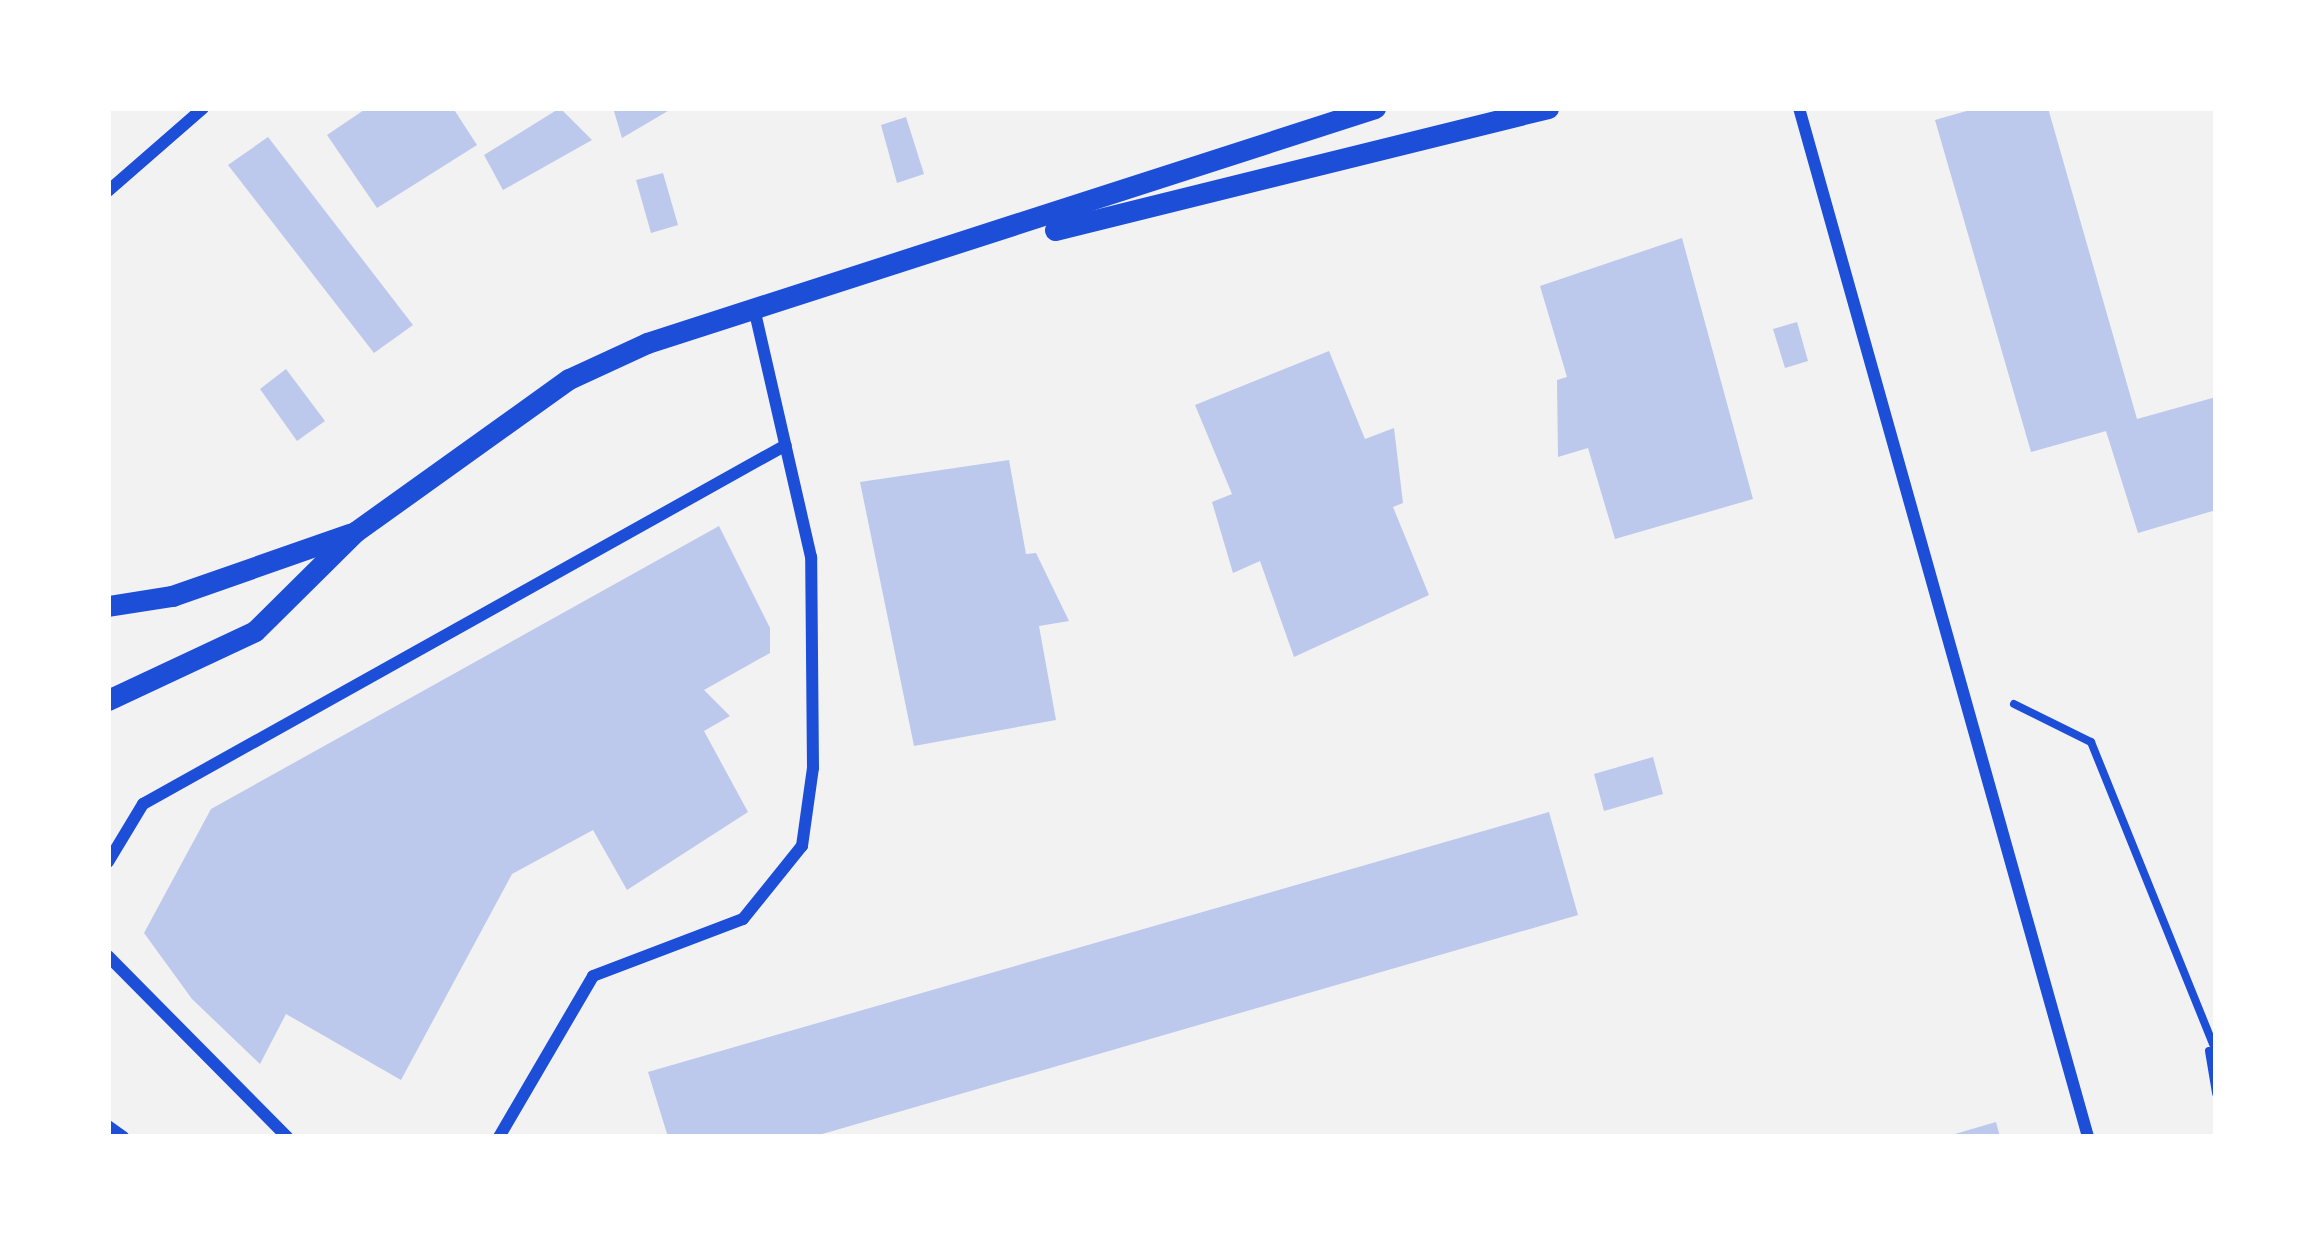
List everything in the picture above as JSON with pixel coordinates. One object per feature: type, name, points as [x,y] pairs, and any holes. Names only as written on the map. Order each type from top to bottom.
[{"type":"street","points":[[108,191],[202,108]]},
{"type":"street","points":[[108,700],[255,631],[355,532],[569,380],[755,313],[961,250],[1375,108]]},
{"type":"street","points":[[961,250],[1341,167],[1548,108]]},
{"type":"street","points":[[1799,108],[2088,1137]]},
{"type":"street","points":[[499,1137],[592,976],[743,919],[802,846],[813,768],[811,557],[755,313]]},
{"type":"street","points":[[108,862],[143,804],[786,445]]},
{"type":"street","points":[[108,606],[172,596],[355,532]]},
{"type":"street","points":[[108,956],[287,1137]]},
{"type":"street","points":[[108,1126],[123,1137]]},
{"type":"path","points":[[2009,684],[2014,705],[2091,742],[2212,1052],[2216,1093]]},
{"type":"building","points":[[367,108],[453,108],[477,145],[377,208],[327,135]]},
{"type":"building","points":[[560,108],[592,140],[503,190],[484,155]]},
{"type":"building","points":[[613,108],[673,108],[622,138]]},
{"type":"building","points":[[1977,108],[2048,108],[2137,419],[2216,397],[2216,510],[2138,533],[2106,431],[2031,452],[1935,120]]},
{"type":"building","points":[[906,117],[924,174],[897,183],[881,125]]},
{"type":"building","points":[[268,137],[413,325],[374,353],[228,165]]},
{"type":"building","points":[[663,173],[678,225],[651,233],[636,180]]},
{"type":"building","points":[[1682,238],[1753,499],[1615,539],[1588,448],[1558,457],[1557,380],[1567,377],[1540,286]]},
{"type":"building","points":[[1797,322],[1808,361],[1785,368],[1773,329]]},
{"type":"building","points":[[1329,351],[1365,439],[1394,428],[1403,503],[1393,507],[1429,595],[1294,657],[1260,561],[1233,573],[1212,502],[1232,494],[1195,405]]},
{"type":"building","points":[[286,369],[325,421],[297,441],[260,389]]},
{"type":"building","points":[[1009,460],[1026,554],[1036,553],[1069,621],[1039,626],[1056,720],[914,746],[860,482]]},
{"type":"building","points":[[719,526],[770,628],[770,653],[704,690],[730,716],[704,731],[748,812],[627,890],[593,830],[512,874],[401,1080],[286,1014],[260,1064],[192,999],[144,933],[211,809]]},
{"type":"building","points":[[1653,757],[1663,794],[1604,811],[1594,774]]},
{"type":"building","points":[[1549,812],[1578,915],[812,1137],[668,1137],[648,1072]]},
{"type":"building","points":[[1996,1122],[2000,1137],[1948,1137],[1948,1136]]}]
